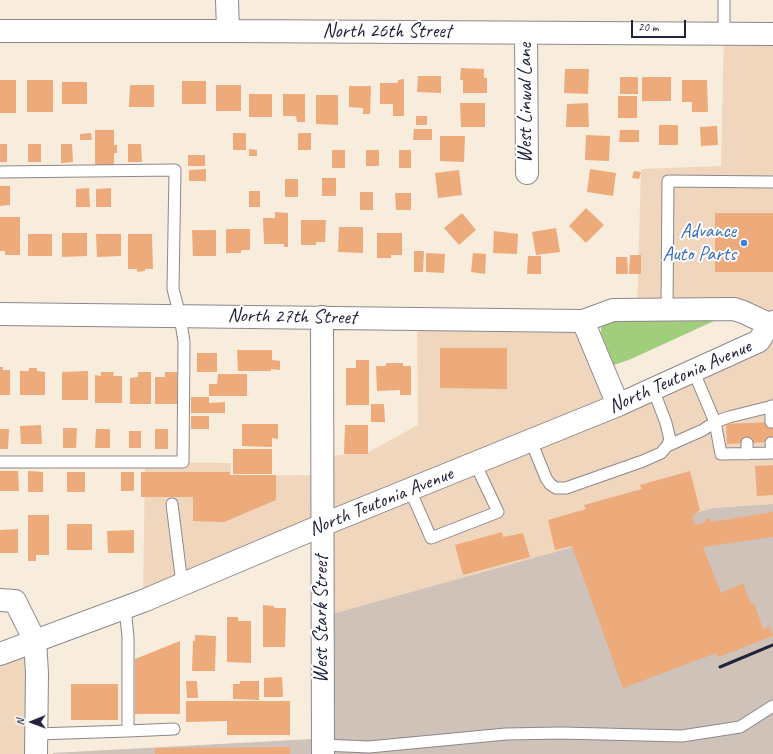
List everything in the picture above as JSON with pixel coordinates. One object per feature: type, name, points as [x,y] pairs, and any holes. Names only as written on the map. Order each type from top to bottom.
[{"type":"street","points":[[227,0],[228,31]]},
{"type":"street","name":"North 26th Street","points":[[0,31],[773,34]]},
{"type":"street","name":"West Linwal Lane","points":[[526,33],[526,174]]},
{"type":"street","name":"North 27th Street","points":[[0,314],[583,321],[613,310],[734,309],[743,312],[769,333]]},
{"type":"street","name":"West Stark Street","points":[[322,317],[322,749]]},
{"type":"street","points":[[583,321],[618,405]]},
{"type":"street","name":"North Teutonia Avenue","points":[[0,654],[125,607],[618,405],[769,333]]},
{"type":"street","points":[[0,600],[15,601],[35,641],[37,673],[36,744]]},
{"type":"lane","points":[[724,0],[724,34]]},
{"type":"lane","points":[[0,172],[175,170],[173,289],[180,316],[184,342],[184,462],[0,462]]},
{"type":"lane","points":[[667,310],[668,181],[773,182]]},
{"type":"lane","points":[[693,370],[715,422],[721,454],[747,448],[772,450]]},
{"type":"lane","points":[[531,441],[546,478],[550,484],[556,488],[566,488],[643,461],[661,453],[670,440],[666,423],[653,389]]},
{"type":"lane","points":[[667,446],[703,430],[715,422],[747,418],[772,406],[771,422]]},
{"type":"lane","points":[[410,490],[431,538],[498,512],[475,464]]},
{"type":"lane","points":[[172,504],[182,584]]},
{"type":"lane","points":[[125,607],[128,637],[128,731]]},
{"type":"lane","points":[[322,749],[369,747],[506,734],[562,733],[682,736],[740,727],[773,706]]},
{"type":"lane","points":[[36,744],[128,731],[174,729]]},
{"type":"shaded area","points":[[724,34],[773,34],[773,504],[713,508],[322,617],[322,526],[143,601],[145,462],[231,463],[230,476],[321,475],[322,457],[369,452],[418,425],[417,318],[583,321],[618,405],[768,335],[743,312],[637,310],[641,169],[721,166]]},
{"type":"shaded area","points":[[773,504],[773,754],[53,754],[331,738],[332,614],[713,508]]},
{"type":"shaded area","points":[[35,641],[36,754],[0,754],[0,654]]},
{"type":"green space","points":[[607,321],[714,321],[631,359],[614,365],[601,333],[601,326]]},
{"type":"building","points":[[461,68],[484,69],[484,78],[487,78],[487,93],[463,93],[463,80],[460,80]]},
{"type":"building","points":[[565,69],[589,69],[588,94],[564,93]]},
{"type":"building","points":[[418,76],[441,76],[441,93],[417,92]]},
{"type":"building","points":[[620,77],[638,77],[638,94],[620,94]]},
{"type":"building","points":[[642,77],[671,77],[671,101],[642,101]]},
{"type":"building","points":[[404,79],[404,116],[393,116],[393,104],[380,104],[380,83],[398,83],[398,80]]},
{"type":"building","points":[[0,80],[16,80],[16,113],[0,113]]},
{"type":"building","points":[[27,80],[53,80],[53,112],[27,112]]},
{"type":"building","points":[[682,80],[707,80],[708,112],[692,112],[692,102],[682,102]]},
{"type":"building","points":[[182,81],[206,81],[206,104],[182,104]]},
{"type":"building","points":[[62,82],[87,82],[87,104],[62,104]]},
{"type":"building","points":[[130,85],[154,85],[154,107],[129,107]]},
{"type":"building","points":[[216,85],[241,85],[241,111],[216,111]]},
{"type":"building","points":[[349,86],[371,86],[370,114],[363,114],[363,108],[349,107]]},
{"type":"building","points":[[249,94],[272,94],[272,117],[249,117]]},
{"type":"building","points":[[283,94],[305,94],[305,122],[297,122],[296,116],[283,116]]},
{"type":"building","points":[[316,95],[338,95],[338,125],[316,124]]},
{"type":"building","points":[[618,96],[637,96],[637,118],[618,118]]},
{"type":"building","points":[[460,103],[485,103],[485,127],[461,127]]},
{"type":"building","points":[[588,103],[589,127],[566,127],[567,104]]},
{"type":"building","points":[[416,116],[427,116],[427,125],[416,125]]},
{"type":"building","points":[[659,125],[678,125],[678,145],[659,145]]},
{"type":"building","points":[[717,126],[718,145],[701,146],[700,127]]},
{"type":"building","points":[[414,129],[432,129],[432,140],[413,140]]},
{"type":"building","points":[[95,130],[114,130],[114,145],[117,145],[117,153],[114,153],[114,165],[95,165]]},
{"type":"building","points":[[620,130],[639,130],[639,142],[619,142]]},
{"type":"building","points":[[91,133],[92,140],[80,140],[80,134]]},
{"type":"building","points":[[233,133],[246,133],[246,150],[233,150]]},
{"type":"building","points":[[298,133],[311,133],[311,150],[298,150]]},
{"type":"building","points":[[586,135],[610,136],[609,161],[585,160]]},
{"type":"building","points":[[440,136],[465,136],[464,162],[440,161]]},
{"type":"building","points":[[0,144],[7,144],[7,162],[0,162]]},
{"type":"building","points":[[28,144],[41,144],[41,162],[28,162]]},
{"type":"building","points":[[61,144],[72,144],[73,162],[61,163]]},
{"type":"building","points":[[128,144],[141,144],[142,162],[128,162]]},
{"type":"building","points":[[249,149],[257,150],[257,156],[249,156]]},
{"type":"building","points":[[332,150],[345,150],[345,168],[332,168]]},
{"type":"building","points":[[366,150],[379,150],[379,166],[366,166]]},
{"type":"building","points":[[399,150],[411,150],[411,168],[399,168]]},
{"type":"building","points":[[188,155],[205,155],[205,166],[188,166]]},
{"type":"building","points":[[206,169],[206,181],[189,181],[189,170]]},
{"type":"building","points":[[590,169],[616,173],[613,196],[587,192]]},
{"type":"building","points":[[459,170],[462,195],[438,198],[435,173]]},
{"type":"building","points":[[634,171],[641,172],[639,179],[632,178]]},
{"type":"building","points":[[322,178],[336,178],[336,196],[322,196]]},
{"type":"building","points":[[285,179],[298,179],[298,197],[285,197]]},
{"type":"building","points":[[0,186],[10,186],[10,205],[0,206]]},
{"type":"building","points":[[89,188],[90,207],[76,207],[76,189]]},
{"type":"building","points":[[111,188],[111,207],[96,207],[96,189]]},
{"type":"building","points":[[249,191],[260,191],[260,207],[249,207]]},
{"type":"building","points":[[360,192],[373,192],[373,210],[360,210]]},
{"type":"building","points":[[395,193],[411,193],[411,210],[396,210]]},
{"type":"building","points":[[586,208],[604,225],[586,243],[569,226]]},
{"type":"building","points":[[275,212],[288,213],[288,247],[284,247],[284,244],[264,244],[263,218],[275,218]]},
{"type":"building","points":[[462,213],[476,230],[459,245],[444,228]]},
{"type":"building","name":"Advance Auto Parts","points":[[715,213],[773,213],[773,272],[715,272]]},
{"type":"building","points":[[0,217],[20,217],[20,255],[5,255],[5,251],[0,251]]},
{"type":"building","points":[[301,220],[326,220],[325,242],[316,242],[316,245],[301,245]]},
{"type":"building","points":[[339,227],[363,227],[363,253],[338,252]]},
{"type":"building","points":[[556,228],[560,252],[536,255],[532,232]]},
{"type":"building","points":[[226,229],[250,229],[250,250],[241,250],[241,253],[226,253]]},
{"type":"building","points":[[192,230],[216,230],[216,256],[193,256]]},
{"type":"building","points":[[494,231],[518,234],[517,254],[493,253]]},
{"type":"building","points":[[62,233],[87,233],[87,256],[62,257]]},
{"type":"building","points":[[377,233],[402,233],[402,255],[391,255],[391,258],[377,258]]},
{"type":"building","points":[[28,234],[52,234],[52,256],[28,256]]},
{"type":"building","points":[[96,234],[121,234],[121,256],[97,257]]},
{"type":"building","points":[[128,234],[152,234],[153,269],[145,269],[145,271],[137,272],[137,269],[128,269]]},
{"type":"building","points":[[414,251],[424,251],[423,272],[414,272]]},
{"type":"building","points":[[426,253],[445,254],[444,273],[426,272]]},
{"type":"building","points":[[473,253],[486,254],[485,274],[471,272]]},
{"type":"building","points":[[630,255],[641,255],[641,274],[629,274]]},
{"type":"building","points":[[528,256],[541,256],[541,274],[527,274]]},
{"type":"building","points":[[616,257],[627,257],[628,274],[616,274]]},
{"type":"building","points":[[440,348],[507,348],[507,389],[440,388]]},
{"type":"building","points":[[237,350],[272,350],[272,360],[280,361],[280,370],[271,369],[271,371],[238,371]]},
{"type":"building","points":[[197,353],[217,353],[217,372],[197,372]]},
{"type":"building","points":[[356,360],[369,360],[369,405],[346,405],[346,368],[356,368]]},
{"type":"building","points":[[386,363],[403,363],[403,366],[411,366],[411,395],[400,395],[400,390],[377,391],[376,366],[386,366]]},
{"type":"building","points":[[0,367],[3,367],[3,370],[10,370],[10,395],[0,395]]},
{"type":"building","points":[[29,368],[37,368],[37,371],[45,372],[45,395],[20,395],[20,371],[29,371]]},
{"type":"building","points":[[88,371],[88,400],[62,400],[62,372]]},
{"type":"building","points":[[101,372],[114,372],[113,376],[122,376],[122,403],[95,403],[95,375],[101,376]]},
{"type":"building","points":[[138,372],[151,372],[151,404],[130,404],[130,378],[138,377]]},
{"type":"building","points":[[165,372],[177,372],[177,404],[155,404],[155,377],[165,377]]},
{"type":"building","points":[[218,374],[247,374],[247,396],[209,396],[209,384],[217,384]]},
{"type":"building","points":[[191,397],[209,397],[209,403],[225,402],[225,413],[191,413]]},
{"type":"building","points":[[371,404],[384,404],[385,422],[371,422]]},
{"type":"building","points":[[191,416],[209,416],[209,429],[191,429]]},
{"type":"building","points":[[773,422],[773,442],[727,444],[726,424]]},
{"type":"building","points":[[242,424],[278,424],[278,439],[272,438],[272,447],[242,446]]},
{"type":"building","points":[[41,425],[42,444],[21,444],[20,426]]},
{"type":"building","points":[[345,425],[368,425],[368,454],[344,454]]},
{"type":"building","points":[[63,428],[77,428],[76,448],[63,448]]},
{"type":"building","points":[[0,429],[9,429],[8,449],[0,449]]},
{"type":"building","points":[[96,429],[110,429],[110,448],[95,448]]},
{"type":"building","points":[[155,429],[168,429],[168,449],[155,449]]},
{"type":"building","points":[[129,431],[141,431],[141,448],[129,448]]},
{"type":"building","points":[[233,449],[272,449],[272,474],[233,474]]},
{"type":"building","points":[[773,465],[773,495],[757,496],[755,466]]},
{"type":"building","points":[[0,471],[18,471],[19,491],[0,491]]},
{"type":"building","points":[[28,471],[43,472],[43,492],[28,492]]},
{"type":"building","points":[[690,471],[700,510],[692,517],[695,525],[706,522],[705,519],[710,518],[711,522],[773,512],[773,537],[703,547],[721,593],[743,583],[751,604],[754,603],[763,629],[769,626],[773,636],[718,657],[716,653],[623,688],[572,546],[555,550],[548,520],[586,509],[584,505],[642,489],[640,485]]},
{"type":"building","points":[[67,472],[85,472],[85,492],[67,492]]},
{"type":"building","points":[[121,472],[134,472],[134,491],[121,491]]},
{"type":"building","points":[[141,472],[230,472],[230,475],[276,475],[276,500],[224,522],[193,521],[193,497],[141,497]]},
{"type":"building","points":[[28,515],[49,515],[49,555],[36,555],[36,561],[28,561]]},
{"type":"building","points":[[67,524],[92,524],[92,550],[67,550]]},
{"type":"building","points":[[18,529],[18,553],[0,553],[0,530]]},
{"type":"building","points":[[134,530],[134,553],[108,553],[107,531]]},
{"type":"building","points":[[502,532],[503,537],[523,533],[530,557],[463,575],[455,545]]},
{"type":"building","points":[[263,605],[274,606],[274,608],[286,608],[285,647],[263,647]]},
{"type":"building","points":[[227,617],[238,617],[238,621],[251,621],[251,663],[227,662]]},
{"type":"building","points":[[195,635],[216,636],[215,671],[192,671],[193,641],[195,641]]},
{"type":"building","points":[[180,641],[180,714],[135,714],[135,659]]},
{"type":"building","points":[[282,677],[283,697],[264,697],[264,678]]},
{"type":"building","points":[[186,681],[197,681],[198,698],[187,698]]},
{"type":"building","points":[[240,681],[259,681],[259,700],[233,699],[233,684],[240,684]]},
{"type":"building","points":[[71,684],[118,684],[118,720],[71,720]]},
{"type":"building","points":[[186,701],[290,701],[290,735],[227,735],[227,721],[186,722]]},
{"type":"building","points":[[290,747],[290,754],[155,754],[155,748]]},
{"type":"railway","points":[[720,667],[773,645]]},
{"type":"place","name":"Advance Auto Parts","points":[[744,243]]}]
